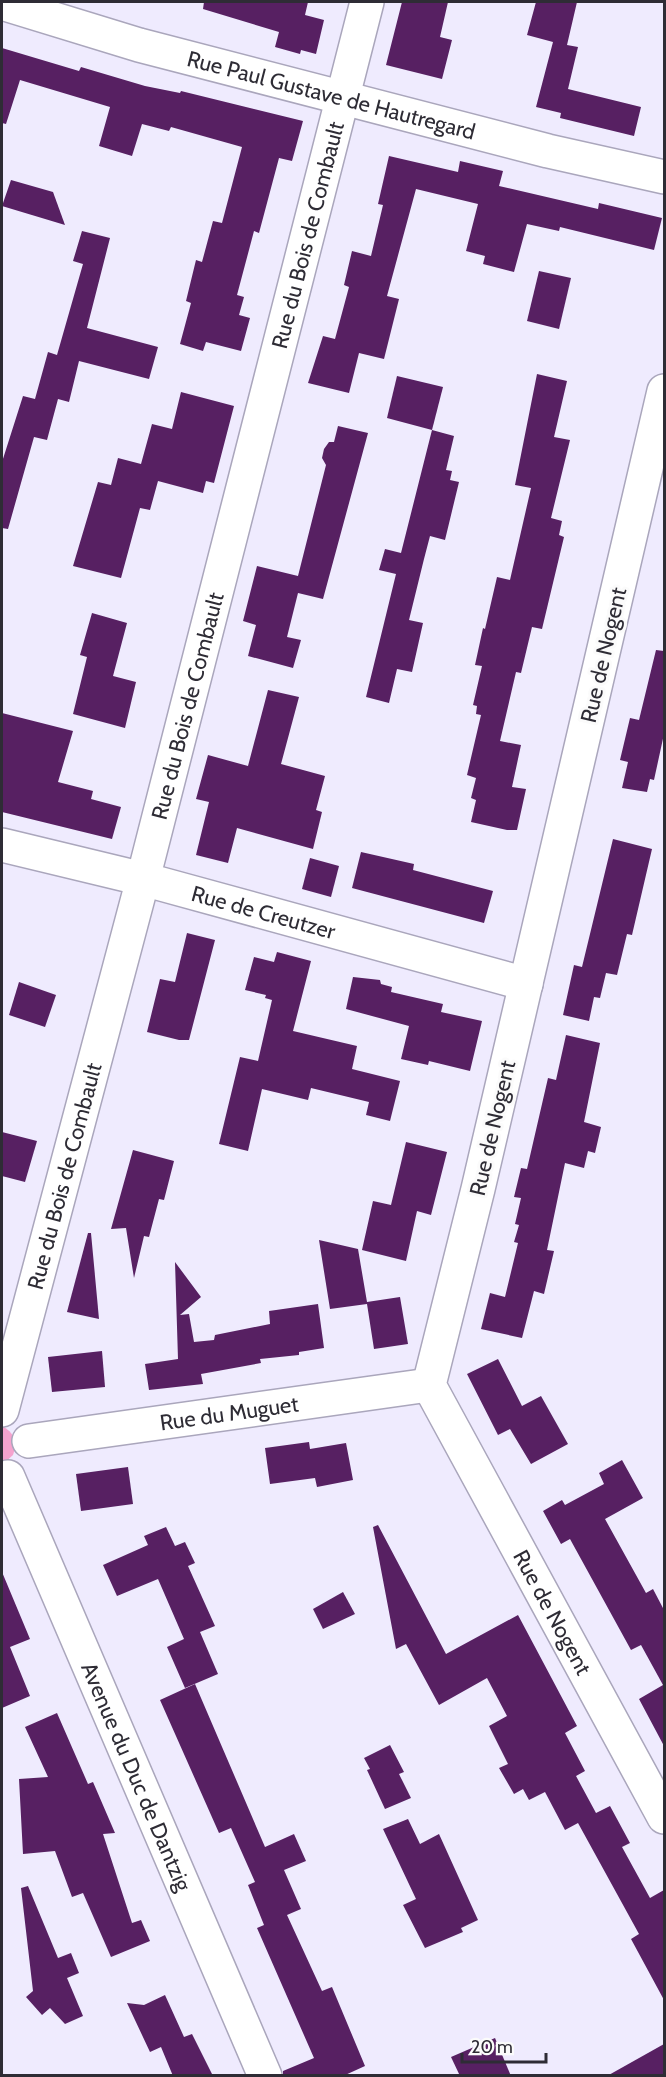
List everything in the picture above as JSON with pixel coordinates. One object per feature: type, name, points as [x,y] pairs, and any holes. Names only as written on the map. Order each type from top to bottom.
[{"type":"street","name":"Rue du Bois de Combault","points":[[2,1410],[142,879],[367,2]]},
{"type":"street","name":"Rue Paul Gustave de Hautregard","points":[[2,3],[139,45],[548,151],[664,177]]},
{"type":"street","name":"Rue de Nogent","points":[[664,391],[526,984],[429,1385],[664,1817]]},
{"type":"street","name":"Rue de Creutzer","points":[[2,845],[142,879],[526,984]]},
{"type":"street","name":"Rue du Muguet","points":[[29,1441],[429,1385]]},
{"type":"street","points":[[2,1410],[13,1414],[21,1423],[29,1441],[28,1453],[23,1464],[5,1477]]},
{"type":"street","name":"Avenue du Duc de Dantzig","points":[[5,1477],[265,2076]]},
{"type":"shaded area","points":[[2,1426],[12,1434],[15,1446],[13,1455],[2,1465]]},
{"type":"building","points":[[204,2],[308,2],[305,15],[324,20],[316,54],[301,50],[300,54],[275,47],[279,32],[203,9]]},
{"type":"building","points":[[402,2],[448,2],[440,37],[452,40],[442,79],[386,65]]},
{"type":"building","points":[[536,2],[577,2],[567,45],[578,47],[568,89],[641,107],[634,136],[560,118],[561,113],[536,107],[553,42],[527,35]]},
{"type":"building","points":[[2,48],[79,71],[81,67],[145,86],[180,93],[181,91],[303,121],[292,161],[279,158],[259,233],[254,231],[237,295],[244,297],[239,315],[250,318],[241,351],[206,342],[203,351],[180,344],[191,303],[186,301],[196,260],[202,262],[213,221],[222,223],[242,147],[171,127],[169,131],[142,124],[132,156],[99,146],[110,107],[20,80],[6,124],[2,123]]},
{"type":"building","points":[[389,156],[458,172],[460,161],[503,171],[499,186],[598,209],[599,203],[662,218],[654,250],[560,227],[559,231],[527,224],[514,272],[483,264],[485,256],[466,251],[478,204],[416,189],[387,296],[399,299],[384,359],[359,353],[349,393],[308,383],[323,336],[335,339],[349,287],[344,285],[352,251],[371,256],[383,205],[378,204]]},
{"type":"building","points":[[11,180],[53,192],[65,225],[2,206]]},
{"type":"building","points":[[82,231],[110,238],[87,328],[158,347],[149,379],[79,361],[69,402],[58,399],[47,440],[34,437],[8,529],[2,528],[2,462],[23,396],[35,399],[48,352],[57,355],[83,264],[73,261]]},
{"type":"building","points":[[539,271],[571,278],[559,329],[527,321]]},
{"type":"building","points":[[537,374],[567,381],[554,437],[570,440],[551,518],[562,521],[559,535],[564,537],[542,629],[532,627],[521,673],[516,672],[500,741],[521,745],[512,787],[526,789],[517,830],[507,830],[471,822],[476,800],[471,798],[476,778],[467,775],[481,715],[476,714],[477,706],[473,705],[482,666],[475,665],[483,628],[485,629],[497,577],[510,580],[531,488],[515,485]]},
{"type":"building","points":[[397,376],[443,387],[432,430],[387,418]]},
{"type":"building","points":[[181,392],[234,406],[214,483],[206,481],[203,493],[158,481],[150,510],[140,508],[121,578],[73,566],[98,482],[111,485],[118,458],[141,464],[152,424],[172,429]]},
{"type":"building","points":[[338,426],[368,433],[323,599],[298,593],[287,637],[301,640],[293,668],[248,656],[256,625],[243,621],[257,566],[298,576],[326,465],[322,458],[324,449],[329,442],[334,442]]},
{"type":"building","points":[[432,430],[454,436],[446,470],[452,471],[450,480],[459,482],[445,540],[430,536],[424,559],[409,620],[423,623],[412,672],[397,669],[389,703],[366,697],[396,574],[379,570],[385,549],[401,553]]},
{"type":"building","points":[[92,613],[127,623],[113,676],[136,682],[125,728],[73,714],[87,657],[80,655]]},
{"type":"building","points":[[656,650],[664,651],[664,734],[654,780],[650,779],[647,792],[622,788],[628,762],[620,760],[630,718],[639,720]]},
{"type":"building","points":[[268,690],[299,697],[281,764],[325,776],[316,810],[322,812],[313,849],[237,828],[228,863],[196,855],[209,802],[196,799],[208,755],[248,766]]},
{"type":"building","points":[[2,713],[73,731],[58,782],[93,791],[91,799],[121,807],[112,839],[2,812]]},
{"type":"building","points":[[613,839],[652,849],[632,935],[627,934],[617,975],[606,973],[600,998],[594,997],[589,1021],[563,1015],[574,965],[582,967]]},
{"type":"building","points":[[361,852],[414,864],[413,870],[493,891],[484,923],[352,888]]},
{"type":"building","points":[[310,858],[339,866],[331,897],[302,889]]},
{"type":"building","points":[[187,933],[215,940],[189,1040],[179,1040],[147,1032],[160,979],[175,982]]},
{"type":"building","points":[[277,952],[311,961],[293,1031],[357,1046],[352,1069],[400,1081],[390,1121],[366,1115],[369,1102],[311,1088],[308,1100],[262,1089],[248,1151],[219,1144],[240,1057],[258,1061],[272,1000],[265,998],[266,995],[245,990],[254,957],[274,962]]},
{"type":"building","points":[[353,977],[380,980],[381,984],[392,987],[391,992],[443,1004],[441,1012],[482,1021],[470,1071],[429,1061],[428,1065],[401,1059],[409,1026],[346,1009]]},
{"type":"building","points":[[19,982],[56,995],[45,1027],[9,1015]]},
{"type":"building","points":[[566,1035],[600,1043],[584,1122],[601,1127],[595,1153],[588,1151],[584,1168],[565,1163],[547,1250],[554,1251],[544,1294],[534,1291],[522,1338],[481,1329],[490,1293],[505,1297],[518,1243],[514,1242],[519,1225],[515,1224],[521,1198],[514,1197],[521,1168],[527,1169],[548,1078],[556,1080]]},
{"type":"building","points":[[2,1132],[37,1141],[25,1182],[2,1176]]},
{"type":"building","points":[[406,1142],[447,1152],[431,1215],[417,1211],[406,1261],[362,1250],[373,1201],[391,1205]]},
{"type":"building","points":[[133,1150],[174,1161],[164,1200],[159,1199],[149,1237],[144,1236],[134,1278],[126,1228],[111,1229]]},
{"type":"building","points":[[88,1233],[91,1233],[99,1319],[67,1312]]},
{"type":"building","points":[[319,1240],[358,1249],[367,1302],[400,1297],[408,1344],[374,1349],[367,1304],[330,1309]]},
{"type":"building","points":[[175,1262],[201,1297],[180,1315],[189,1314],[194,1342],[214,1340],[215,1335],[270,1324],[269,1311],[318,1304],[324,1348],[299,1352],[299,1355],[260,1359],[261,1363],[201,1374],[203,1384],[149,1390],[145,1364],[178,1359]]},
{"type":"building","points":[[102,1351],[105,1387],[52,1392],[48,1357]]},
{"type":"building","points":[[498,1359],[522,1406],[541,1396],[568,1444],[531,1464],[510,1429],[498,1435],[467,1374]]},
{"type":"building","points":[[309,1442],[310,1449],[346,1443],[353,1480],[317,1487],[315,1478],[270,1484],[265,1448]]},
{"type":"building","points":[[622,1460],[643,1498],[605,1519],[646,1593],[653,1589],[664,1610],[664,1746],[639,1699],[663,1685],[641,1645],[631,1650],[570,1539],[561,1544],[543,1511],[562,1500],[565,1505],[604,1484],[599,1473]]},
{"type":"building","points":[[128,1467],[133,1504],[81,1511],[76,1474]]},
{"type":"building","points":[[378,1525],[446,1654],[518,1615],[577,1726],[565,1733],[585,1771],[576,1776],[596,1813],[610,1806],[630,1843],[622,1847],[650,1898],[664,1890],[664,2000],[631,1939],[639,1934],[578,1823],[565,1830],[545,1792],[529,1800],[523,1789],[514,1794],[499,1768],[508,1764],[489,1726],[507,1716],[487,1678],[439,1705],[406,1644],[396,1649],[373,1527]]},
{"type":"building","points":[[166,1527],[175,1546],[185,1542],[195,1563],[188,1566],[215,1626],[200,1632],[218,1674],[185,1688],[167,1647],[184,1639],[158,1579],[117,1596],[103,1565],[148,1545],[144,1536]]},
{"type":"building","points":[[2,1572],[30,1639],[10,1647],[30,1696],[2,1708]]},
{"type":"building","points":[[343,1592],[355,1614],[323,1629],[313,1609]]},
{"type":"building","points":[[195,1684],[265,1847],[294,1834],[306,1861],[284,1870],[301,1909],[287,1915],[322,1991],[332,1987],[365,2066],[343,2076],[283,2076],[283,2071],[314,2058],[257,1928],[264,1925],[248,1885],[255,1882],[231,1828],[219,1833],[160,1700]]},
{"type":"building","points":[[57,1713],[88,1784],[93,1782],[115,1833],[103,1834],[132,1923],[141,1920],[150,1941],[111,1957],[83,1893],[72,1897],[55,1851],[23,1854],[19,1779],[48,1777],[25,1727]]},
{"type":"building","points":[[390,1745],[404,1772],[399,1774],[411,1798],[385,1809],[364,1758]]},
{"type":"building","points":[[408,1819],[420,1844],[439,1834],[478,1920],[461,1928],[463,1932],[425,1948],[403,1905],[416,1899],[383,1829]]},
{"type":"building","points":[[28,1886],[58,1958],[71,1953],[79,1973],[67,1978],[83,2016],[65,2024],[50,2008],[42,2015],[26,1997],[33,1991],[21,1888]]},
{"type":"building","points":[[165,1995],[184,2037],[192,2034],[213,2076],[173,2076],[161,2047],[150,2052],[127,2003],[144,2005]]},
{"type":"building","points":[[495,2038],[511,2076],[460,2076],[451,2057]]},
{"type":"building","points":[[664,2044],[664,2076],[607,2076]]}]
